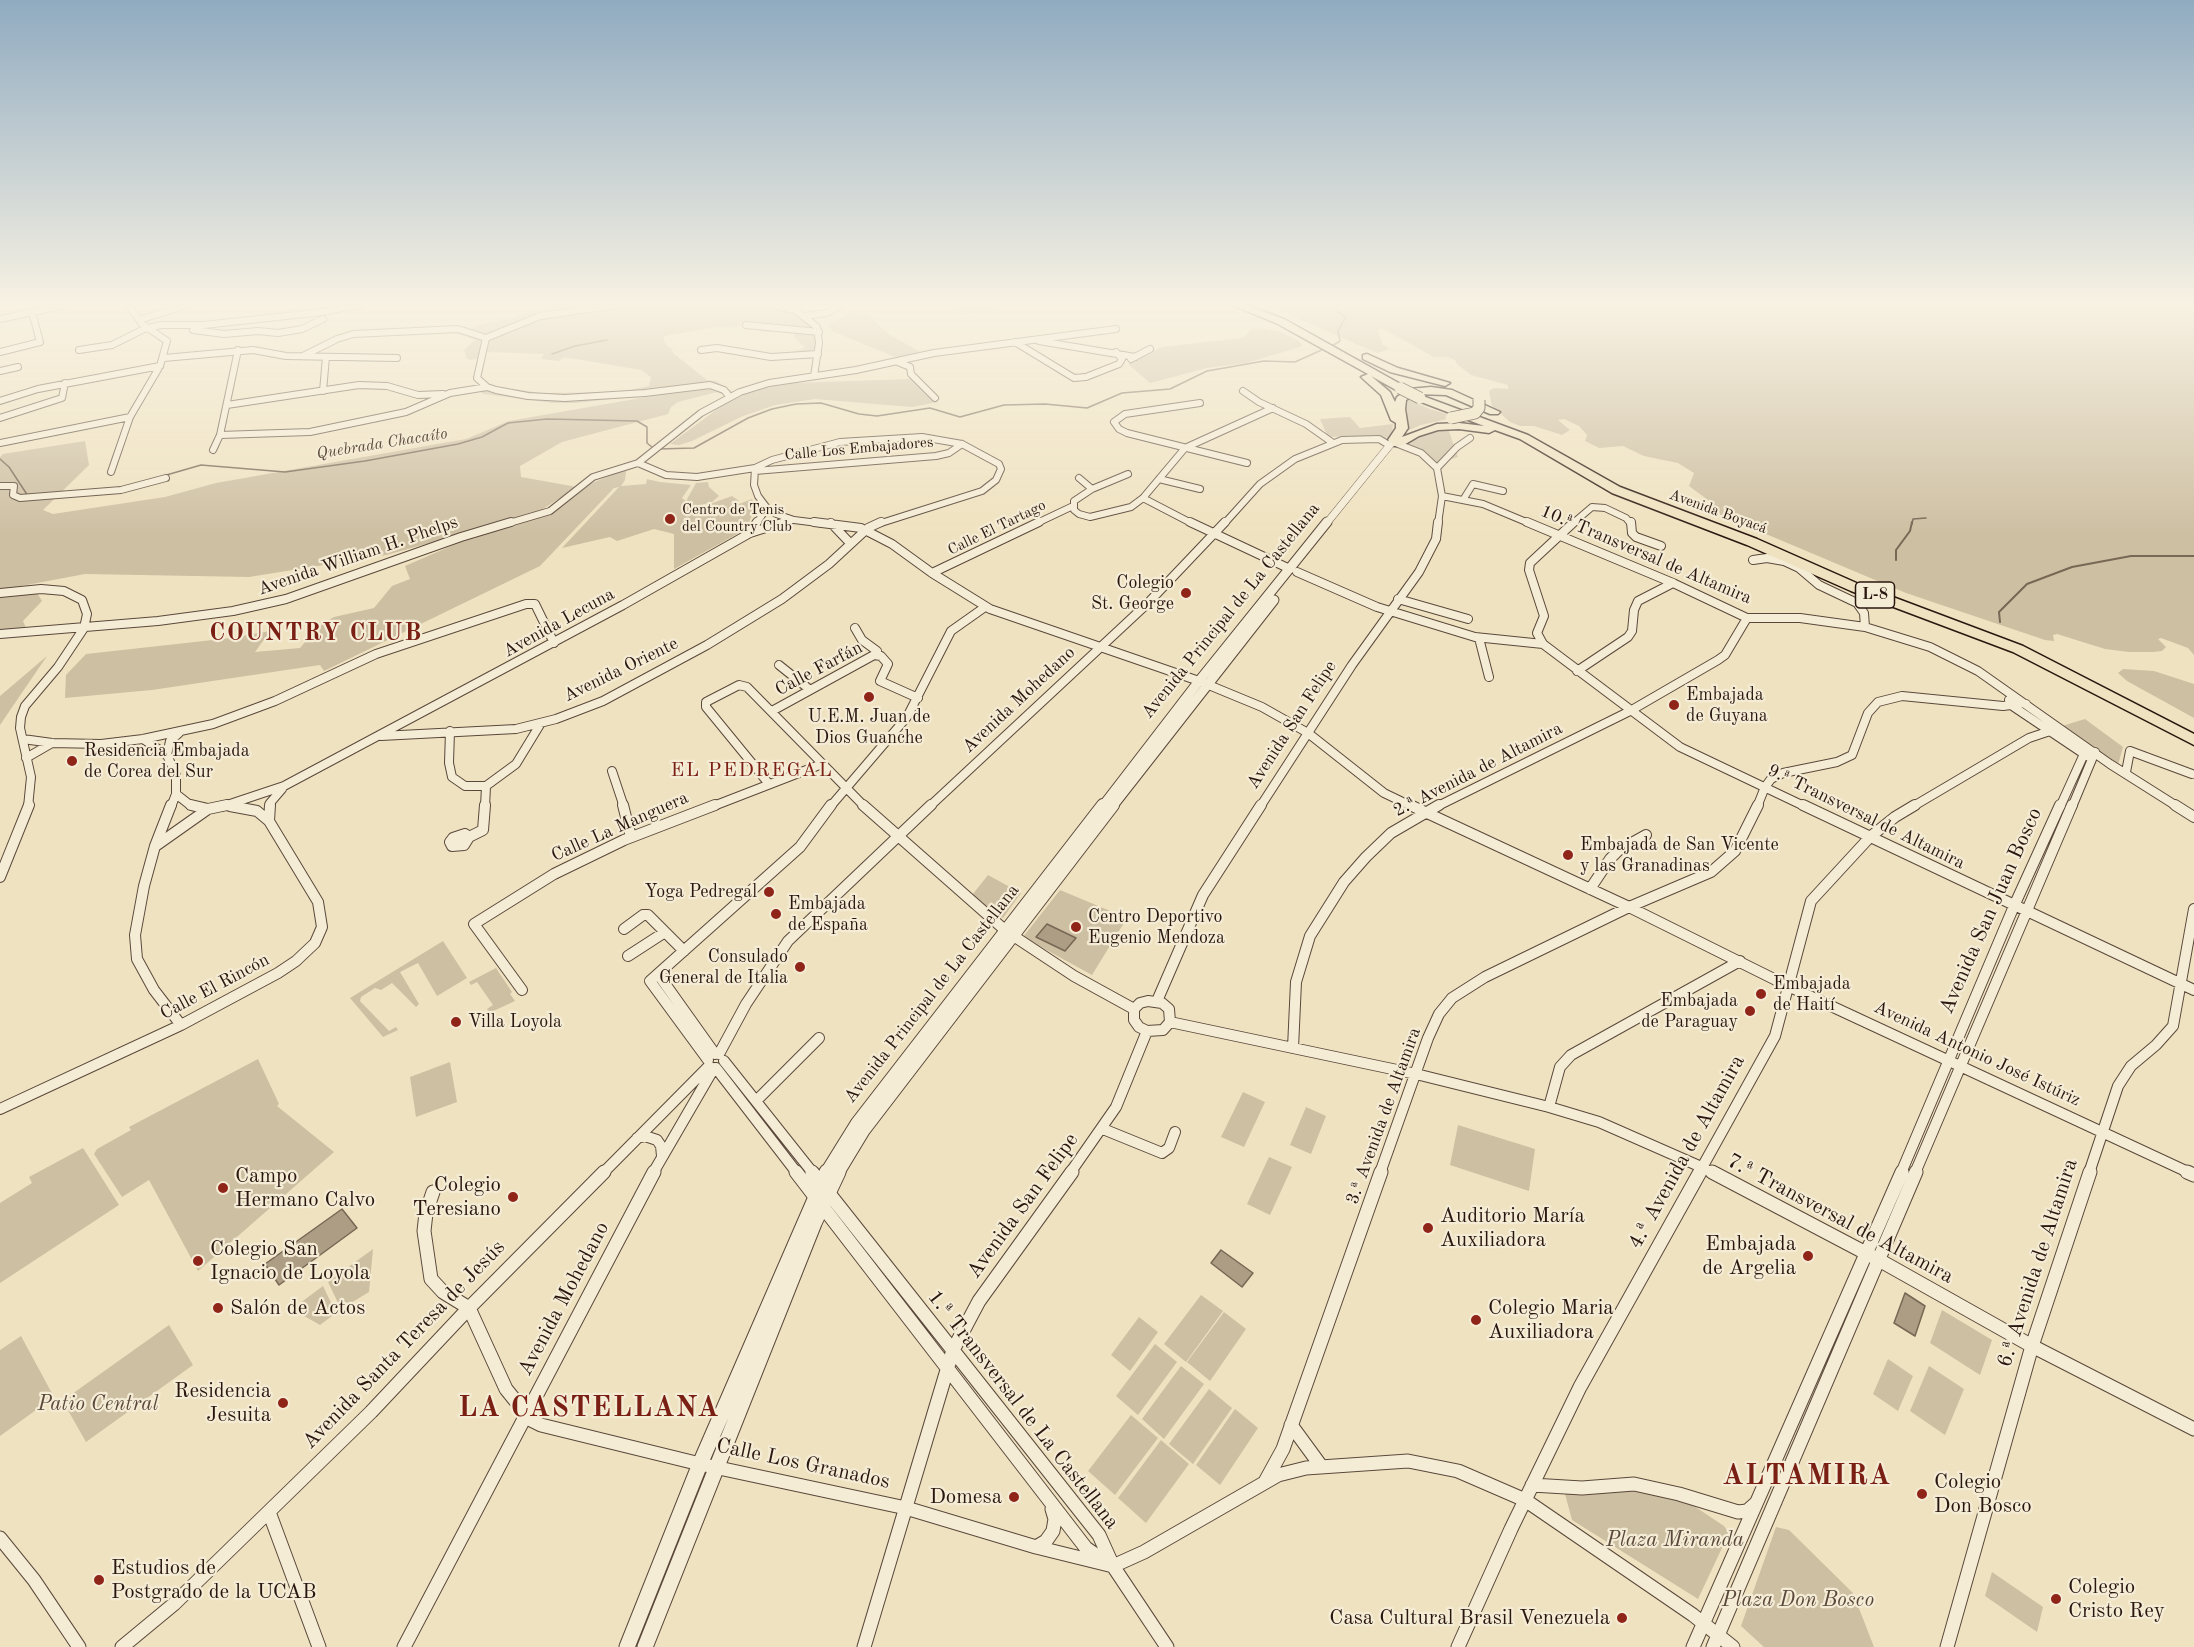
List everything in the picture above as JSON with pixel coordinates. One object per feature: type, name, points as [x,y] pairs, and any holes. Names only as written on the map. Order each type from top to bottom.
[{"type":"highway","points":[[1372,382],[1386,394],[1397,422],[1394,443]]},
{"type":"highway","name":"Avenida Boyacá","points":[[1394,382],[1546,449],[1616,490],[1760,545],[1856,588],[2018,649],[2194,740]]},
{"type":"highway","points":[[1394,443],[1419,427],[1474,414],[1479,408],[1479,400],[1474,394],[1464,387],[1443,382]]},
{"type":"highway","points":[[1394,443],[1402,429],[1399,407],[1403,397],[1413,391],[1431,390],[1456,395],[1532,429],[1575,458]]},
{"type":"highway","name":"Avenida Boyacá","points":[[1424,396],[1497,419],[1648,497],[1756,537],[1873,588],[2005,636],[2194,732]]},
{"type":"highway","points":[[1394,443],[1437,427],[1459,426],[1501,432],[1546,449]]},
{"type":"street","points":[[0,401],[25,392],[71,382]]},
{"type":"street","points":[[111,472],[130,417],[151,382]]},
{"type":"street","points":[[213,450],[220,435],[232,382]]},
{"type":"street","points":[[323,391],[324,382]]},
{"type":"street","points":[[481,382],[487,387]]},
{"type":"street","points":[[776,382],[729,396],[701,413],[638,463],[661,474],[698,477],[755,469],[772,460],[851,441],[922,437],[962,444]]},
{"type":"street","points":[[919,382],[935,398]]},
{"type":"street","points":[[0,418],[62,398],[65,383]]},
{"type":"street","points":[[227,405],[379,384],[418,395],[431,403]]},
{"type":"street","points":[[418,395],[487,387],[528,396],[565,398],[645,393],[710,385],[724,390],[729,396]]},
{"type":"street","points":[[1243,391],[1306,424],[1333,443]]},
{"type":"street","points":[[220,435],[300,433],[397,415],[431,403],[450,393]]},
{"type":"street","points":[[1200,403],[1125,414],[1114,420],[1115,425],[1127,433],[1247,463]]},
{"type":"street","points":[[1273,408],[1185,448],[1143,498],[1214,535],[1343,594],[1389,611],[1479,638],[1543,644],[1538,633],[1544,616],[1529,566],[1558,535],[1592,507],[1597,506],[1631,522],[1632,533],[1635,537],[1661,546]]},
{"type":"street","points":[[0,443],[130,417]]},
{"type":"street","name":"Avenida Mohedano","points":[[404,1647],[662,1156],[746,1004],[788,941],[1102,648],[1181,571],[1260,484],[1295,459],[1333,443],[1352,438],[1369,438],[1394,443]]},
{"type":"street","points":[[1394,443],[1421,453],[1437,468],[1457,447],[1470,438]]},
{"type":"street","name":"Avenida Principal de La Castellana","points":[[627,1647],[708,1465],[821,1194],[864,1130],[1010,933],[1202,683],[1294,571],[1394,443]]},
{"type":"street","name":"Calle Los Embajadores","points":[[755,469],[936,456],[949,453],[962,444]]},
{"type":"street","name":"Avenida Oriente","points":[[155,846],[208,809],[225,806],[284,786],[381,736],[507,730],[541,723],[603,701],[707,645],[782,599],[829,564],[865,530],[891,518],[975,493],[991,485],[1000,474],[999,464],[983,453],[962,444]]},
{"type":"street","name":"Avenida William H. Phelps","points":[[0,634],[200,616],[286,599],[461,537],[546,513],[593,477],[638,463]]},
{"type":"street","name":"Avenida San Felipe","points":[[1157,1001],[1203,896],[1389,611],[1419,572],[1436,539],[1442,496],[1437,468]]},
{"type":"street","points":[[755,469],[754,485],[758,496],[767,508]]},
{"type":"street","points":[[729,473],[742,476],[754,485]]},
{"type":"street","name":"Calle El Tartago","points":[[932,573],[1073,506],[1074,501],[1092,489],[1128,474]]},
{"type":"street","points":[[0,486],[14,486],[13,495],[20,498],[121,490],[166,478]]},
{"type":"street","points":[[1079,478],[1092,489]]},
{"type":"street","points":[[1159,479],[1200,489]]},
{"type":"street","points":[[1463,500],[1473,484],[1503,491]]},
{"type":"street","name":"10.ª Transversal de Altamira","points":[[1442,496],[1483,504],[1673,583],[1747,618],[1800,618],[1864,627],[1917,642],[1978,671],[2068,733],[2090,755]]},
{"type":"street","name":"Calle El Tartago","points":[[1073,506],[1079,514],[1090,517],[1131,507],[1143,498]]},
{"type":"street","name":"Avenida Antonio José Istúriz","points":[[767,508],[780,516],[794,520],[831,523],[865,530],[892,544],[985,607],[1202,683],[1262,707],[1308,733],[1376,788],[1629,907],[1788,986],[2194,1175]]},
{"type":"street","name":"Avenida Lecuna","points":[[750,533],[767,508]]},
{"type":"street","name":"Avenida Lecuna","points":[[381,736],[554,643],[750,533],[794,520]]},
{"type":"street","points":[[831,523],[850,543]]},
{"type":"street","points":[[1753,560],[1767,558],[1784,561],[1798,568],[1818,585],[1852,601],[1864,613],[1864,627]]},
{"type":"street","points":[[1577,671],[1628,637],[1632,631],[1634,610],[1638,601],[1673,583]]},
{"type":"street","points":[[0,592],[41,589],[69,592],[82,600],[87,608],[84,628],[58,667],[25,706],[20,728],[31,777],[31,798],[24,822],[0,877]]},
{"type":"street","points":[[1398,599],[1468,619]]},
{"type":"street","points":[[23,739],[52,743],[101,744],[181,732],[246,713],[376,654],[526,604],[535,604],[554,643]]},
{"type":"street","points":[[624,929],[643,915],[648,915],[684,951],[800,847],[845,787],[903,722],[918,698],[951,631],[985,607]]},
{"type":"street","name":"2.ª Avenida de Altamira","points":[[1293,1048],[1296,982],[1310,936],[1344,882],[1391,833],[1426,811],[1630,711],[1721,658],[1747,618]]},
{"type":"street","points":[[855,628],[862,640],[877,651],[874,655]]},
{"type":"street","points":[[1479,638],[1489,677]]},
{"type":"street","name":"9.ª Transversal de Altamira","points":[[1543,644],[1680,747],[2194,990]]},
{"type":"street","name":"Calle Farfán","points":[[772,711],[874,655],[881,656],[888,664],[880,681],[918,698]]},
{"type":"street","points":[[779,665],[809,689]]},
{"type":"street","points":[[768,784],[705,705],[709,700],[744,685],[845,787],[1010,933],[1074,976],[1134,1009]]},
{"type":"street","points":[[2006,692],[2011,705]]},
{"type":"street","points":[[1765,787],[1771,779],[1784,773],[1837,762],[1851,755],[1868,713],[1878,702],[1887,698],[1920,696],[2011,705],[2014,701],[2026,704]]},
{"type":"street","name":"10.ª Transversal de Altamira","points":[[2011,705],[2060,738],[2126,772],[2194,817]]},
{"type":"street","points":[[450,731],[449,763],[452,777],[465,786],[486,786],[516,764],[541,723]]},
{"type":"street","name":"4.ª Avenida de Altamira","points":[[1458,1647],[1532,1485],[1580,1387],[1774,1036],[1810,900],[1870,837],[1895,817],[2029,738],[2050,731]]},
{"type":"street","points":[[167,756],[170,741],[181,732]]},
{"type":"street","points":[[2060,738],[2067,740],[2068,733]]},
{"type":"street","points":[[143,739],[167,756],[176,775],[176,795],[155,846],[138,913],[135,935],[137,960],[154,990],[181,1025]]},
{"type":"street","points":[[27,758],[52,743]]},
{"type":"street","points":[[2126,772],[2130,751],[2192,774]]},
{"type":"street","name":"Avenida San Juan Bosco","points":[[1716,1641],[1826,1380],[1948,1060],[2014,906],[2090,755]]},
{"type":"street","name":"Avenida San Juan Bosco","points":[[1693,1647],[1758,1502],[1962,1066],[2028,913],[2090,755]]},
{"type":"street","name":"Calle La Manguera","points":[[522,990],[474,924],[554,874],[631,837],[822,764]]},
{"type":"street","points":[[612,771],[622,799],[631,837]]},
{"type":"street","points":[[269,821],[270,803],[284,786]]},
{"type":"street","points":[[469,837],[483,831],[486,786]]},
{"type":"street","name":"3.ª Avenida de Altamira","points":[[1266,1480],[1291,1425],[1428,1038],[1439,1014],[1452,998],[1464,989],[1629,907],[1701,876],[1724,861],[1735,850],[1751,824],[1765,787]]},
{"type":"street","points":[[176,795],[190,805],[208,809]]},
{"type":"street","points":[[225,806],[252,809],[269,821]]},
{"type":"street","name":"Calle El Rincón","points":[[0,1109],[181,1025],[278,973],[296,961],[315,943],[322,927],[318,902],[269,821]]},
{"type":"street","points":[[1590,889],[1610,859],[1619,850],[1646,835]]},
{"type":"street","name":"6.ª Avenida de Altamira","points":[[1947,1647],[2032,1346],[2102,1132],[2124,1075],[2173,1026],[2194,909]]},
{"type":"street","points":[[628,956],[665,932]]},
{"type":"street","name":"1.ª Transversal de La Castellana","points":[[684,951],[654,977],[715,1061],[821,1194],[953,1350],[1099,1535],[1113,1566]]},
{"type":"street","points":[[1549,1107],[1560,1067],[1571,1055],[1740,961]]},
{"type":"street","points":[[1157,1001],[1169,1009],[1170,1022],[1163,1030],[1147,1031],[1136,1024],[1133,1017],[1134,1009],[1144,1002],[1157,1001]]},
{"type":"street","name":"7.ª Transversal de Altamira","points":[[1170,1022],[1416,1074],[1549,1107],[1599,1122],[1703,1167],[1873,1257],[2032,1346],[2194,1429]]},
{"type":"street","name":"Avenida San Felipe","points":[[864,1647],[953,1350],[979,1300],[1103,1129],[1116,1107],[1147,1031]]},
{"type":"street","points":[[756,1101],[819,1038]]},
{"type":"street","name":"1.ª Transversal de La Castellana","points":[[715,1061],[756,1101],[947,1368],[1086,1548],[1113,1566]]},
{"type":"street","name":"Avenida Santa Teresa de Jesús","points":[[122,1647],[174,1604],[371,1412],[469,1308],[715,1061]]},
{"type":"street","points":[[1103,1129],[1162,1153],[1168,1148],[1175,1132]]},
{"type":"street","points":[[637,1138],[645,1136],[657,1140],[661,1146],[662,1156]]},
{"type":"street","points":[[433,1192],[426,1213],[424,1231],[431,1279],[443,1292],[469,1308]]},
{"type":"street","name":"Calle Los Granados","points":[[469,1308],[506,1389],[531,1420],[541,1425],[708,1465],[906,1508],[1036,1547],[1113,1566]]},
{"type":"street","points":[[1291,1425],[1321,1467]]},
{"type":"street","points":[[1167,1647],[1113,1566],[1164,1540],[1266,1480],[1291,1471],[1408,1461],[1458,1471],[1525,1500],[1704,1622],[1716,1641],[1733,1647]]},
{"type":"street","name":"Avenida Principal de La Castellana","points":[[645,1647],[708,1465]]},
{"type":"street","points":[[1532,1485],[1582,1488],[1634,1484],[1679,1494],[1738,1512],[1747,1510],[1758,1502]]},
{"type":"street","points":[[1036,1547],[1046,1541],[1053,1531],[1055,1519],[1051,1503]]},
{"type":"street","points":[[269,1512],[319,1647]]},
{"type":"street","points":[[0,1538],[34,1580],[79,1647]]},
{"type":"green space","points":[[650,382],[717,382],[734,392],[724,395],[717,392],[678,402],[671,407],[668,414],[562,442],[520,466],[521,477],[577,487],[535,514],[386,555],[249,577],[85,574],[0,590],[0,457],[3,454],[85,441],[89,465],[43,510],[53,514],[165,497],[216,483],[466,439],[509,421],[681,391],[577,403],[553,403],[484,394],[471,387],[484,383],[498,389],[540,393],[621,392],[649,386]]},
{"type":"green space","points":[[913,382],[938,402],[912,407],[815,399],[775,405],[743,416],[692,441],[679,445],[670,444],[727,402],[759,389],[794,383]]},
{"type":"green space","points":[[1496,382],[2194,382],[2194,655],[2188,648],[2161,638],[2158,639],[2166,647],[2162,651],[2153,652],[2105,649],[2057,634],[2053,635],[2054,641],[2045,640],[1906,593],[1709,510],[1712,503],[1689,486],[1694,473],[1678,463],[1644,456],[1623,446],[1599,448],[1585,441],[1587,435],[1579,426],[1564,419],[1558,420],[1570,430],[1562,435],[1534,426],[1520,426],[1510,422],[1492,406],[1489,391],[1494,388],[1508,389],[1508,385]]},
{"type":"green space","points":[[1407,399],[1456,417],[1421,425],[1405,432],[1403,405]]},
{"type":"green space","points":[[1350,417],[1360,428],[1393,424],[1391,441],[1359,436],[1328,437],[1320,419]]},
{"type":"green space","points":[[1436,431],[1449,431],[1458,457],[1436,464],[1406,444],[1416,437]]},
{"type":"green space","points":[[623,470],[626,471],[625,480],[621,486],[646,484],[647,479],[691,485],[682,498],[686,501],[696,483],[708,482],[709,487],[719,496],[712,502],[694,507],[696,509],[732,496],[739,501],[737,502],[739,504],[752,499],[756,506],[746,529],[674,569],[674,534],[654,529],[617,541],[610,537],[562,548],[619,487],[614,488],[540,566],[324,671],[320,665],[152,690],[65,698],[66,675],[86,654],[231,638],[270,631],[255,652],[300,648],[319,626],[334,617],[374,608],[392,586],[410,579],[405,566],[465,540],[544,516],[563,505],[585,486]]},
{"type":"green space","points":[[37,593],[42,601],[23,621],[26,628],[40,627],[0,633],[0,596]]},
{"type":"green space","points":[[47,656],[0,725],[0,696]]},
{"type":"green space","points":[[2123,669],[2154,671],[2194,684],[2194,718],[2127,681],[2118,673]]},
{"type":"green space","points":[[2085,719],[2123,747],[2118,765],[2062,726]]},
{"type":"green space","points":[[988,875],[1021,893],[1003,918],[969,899]]},
{"type":"green space","name":"Centro Deportivo Eugenio Mendoza","points":[[1060,890],[1127,918],[1092,975],[1023,937]]},
{"type":"green space","points":[[443,941],[467,978],[437,996],[418,963],[400,972],[419,1004],[416,1007],[392,983],[381,990],[375,988],[361,997],[360,1001],[389,1031],[396,1027],[398,1030],[383,1037],[350,998]]},
{"type":"green space","points":[[496,968],[512,992],[510,994],[515,1001],[489,1013],[487,1009],[493,1005],[477,982],[471,985],[469,982]]},
{"type":"green space","points":[[258,1059],[279,1104],[277,1106],[334,1152],[198,1271],[149,1180],[122,1197],[94,1154],[97,1149],[131,1130],[129,1127]]},
{"type":"green space","points":[[450,1062],[457,1102],[416,1117],[410,1077]]},
{"type":"green space","points":[[1243,1092],[1265,1102],[1244,1147],[1221,1137]]},
{"type":"green space","points":[[1306,1107],[1326,1116],[1311,1154],[1290,1145]]},
{"type":"green space","points":[[1458,1125],[1535,1149],[1529,1191],[1450,1165]]},
{"type":"green space","points":[[83,1148],[119,1205],[0,1283],[0,1203],[32,1183],[29,1177]]},
{"type":"green space","points":[[1269,1157],[1292,1167],[1270,1215],[1247,1204]]},
{"type":"green space","points":[[373,1249],[369,1292],[341,1309],[328,1282]]},
{"type":"green space","points":[[323,1286],[336,1313],[320,1325],[292,1309]]},
{"type":"green space","points":[[1201,1295],[1223,1311],[1186,1362],[1164,1344]]},
{"type":"green space","points":[[1942,1310],[1992,1340],[1980,1375],[1930,1343]]},
{"type":"green space","points":[[1224,1312],[1246,1329],[1210,1381],[1187,1362]]},
{"type":"green space","points":[[1139,1317],[1158,1332],[1130,1371],[1111,1355]]},
{"type":"green space","name":"Patio Central","points":[[169,1325],[193,1365],[86,1442],[65,1405],[72,1394]]},
{"type":"green space","points":[[21,1336],[54,1397],[0,1436],[0,1350]]},
{"type":"green space","points":[[1155,1344],[1177,1362],[1138,1415],[1116,1396]]},
{"type":"green space","points":[[1888,1359],[1913,1376],[1898,1411],[1873,1394]]},
{"type":"green space","points":[[1181,1366],[1204,1384],[1164,1439],[1142,1419]]},
{"type":"green space","points":[[1929,1366],[1964,1389],[1945,1435],[1910,1411]]},
{"type":"green space","points":[[1209,1389],[1232,1408],[1193,1464],[1169,1444]]},
{"type":"green space","points":[[1235,1409],[1258,1428],[1220,1485],[1196,1465]]},
{"type":"green space","points":[[1131,1415],[1158,1438],[1115,1495],[1088,1471]]},
{"type":"green space","points":[[1161,1440],[1189,1464],[1146,1523],[1118,1498]]},
{"type":"green space","name":"Plaza Miranda","points":[[1637,1489],[1685,1500],[1724,1526],[1729,1533],[1698,1599],[1572,1520],[1565,1494]]},
{"type":"green space","name":"Plaza Don Bosco","points":[[1776,1527],[1789,1530],[1853,1593],[1874,1647],[1764,1647],[1741,1626]]},
{"type":"green space","points":[[1992,1572],[2043,1607],[2037,1632],[1985,1596]]},
{"type":"shaded area","points":[[1047,924],[1076,938],[1065,951],[1036,937]]},
{"type":"shaded area","points":[[342,1209],[357,1228],[279,1285],[265,1264]]},
{"type":"shaded area","points":[[1221,1250],[1253,1273],[1242,1287],[1211,1263]]},
{"type":"shaded area","points":[[1905,1293],[1925,1306],[1915,1336],[1894,1323]]},
{"type":"waterway","name":"Quebrada Chacaíto","points":[[658,449],[694,448],[748,418],[772,409],[796,404],[821,403],[859,414],[877,416],[930,408],[960,417],[1004,405],[1045,404],[1087,408],[1122,393],[1170,389],[1185,382]]},
{"type":"waterway","name":"Quebrada Chacaíto","points":[[163,476],[201,465],[285,472],[365,461],[458,444],[482,437],[508,423],[547,419],[637,421],[647,427],[647,443],[653,448]]},
{"type":"waterway","name":"Quebrada Chacaíto","points":[[0,459],[9,467],[28,496]]},
{"type":"waterway","points":[[1912,524],[1913,519],[1926,518]]},
{"type":"waterway","points":[[1896,560],[1896,550],[1910,531],[1912,522]]},
{"type":"waterway","points":[[2000,622],[1999,612],[2027,584],[2072,567],[2131,556],[2194,556]]},
{"type":"place","name":"Centro de Tenis del Country Club","points":[[670,519]]},
{"type":"place","name":"Colegio St. George","points":[[1186,593]]},
{"type":"place","name":"U.E.M. Juan de Dios Guanche","points":[[869,697]]},
{"type":"place","name":"Embajada de Guyana","points":[[1674,705]]},
{"type":"place","name":"Residencia Embajada de Corea del Sur","points":[[72,761]]},
{"type":"place","name":"Embajada de San Vicente y las Granadinas","points":[[1568,855]]},
{"type":"place","name":"Yoga Pedregal","points":[[769,892]]},
{"type":"place","name":"Embajada de España","points":[[776,914]]},
{"type":"place","name":"Centro Deportivo Eugenio Mendoza","points":[[1076,927]]},
{"type":"place","name":"Consulado General de Italia","points":[[800,967]]},
{"type":"place","name":"Embajada de Haití","points":[[1761,994]]},
{"type":"place","name":"Embajada de Paraguay","points":[[1750,1011]]},
{"type":"place","name":"Villa Loyola","points":[[456,1022]]},
{"type":"place","name":"Campo Hermano Calvo","points":[[223,1188]]},
{"type":"place","name":"Colegio Teresiano","points":[[513,1197]]},
{"type":"place","name":"Auditorio María Auxiliadora","points":[[1428,1228]]},
{"type":"place","name":"Embajada de Argelia","points":[[1808,1256]]},
{"type":"place","name":"Colegio San Ignacio de Loyola","points":[[198,1261]]},
{"type":"place","name":"Salón de Actos","points":[[218,1308]]},
{"type":"place","name":"Colegio Maria Auxiliadora","points":[[1476,1320]]},
{"type":"place","name":"Residencia Jesuita","points":[[283,1403]]},
{"type":"place","name":"Colegio Don Bosco","points":[[1922,1494]]},
{"type":"place","name":"Domesa","points":[[1014,1497]]},
{"type":"place","name":"Estudios de Postgrado de la UCAB","points":[[99,1580]]},
{"type":"place","name":"Colegio Cristo Rey","points":[[2056,1599]]},
{"type":"place","name":"Casa Cultural Brasil Venezuela","points":[[1622,1618]]},
{"type":"district","name":"COUNTRY CLUB","points":[[316,634]]},
{"type":"district","name":"EL PEDREGAL","points":[[752,771]]},
{"type":"district","name":"LA CASTELLANA","points":[[589,1409]]},
{"type":"district","name":"ALTAMIRA","points":[[1807,1477]]}]
